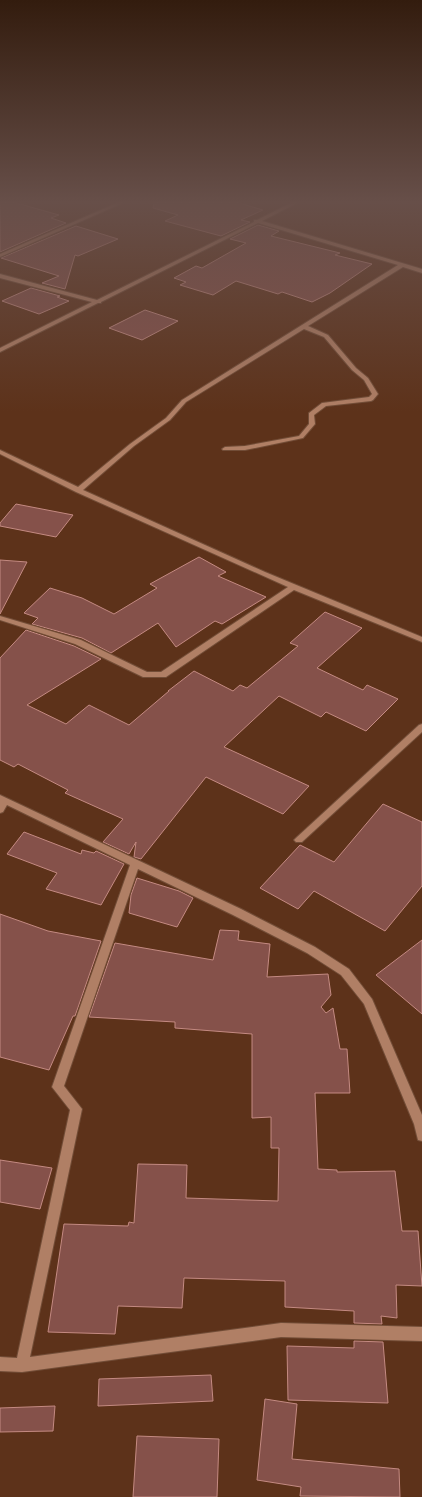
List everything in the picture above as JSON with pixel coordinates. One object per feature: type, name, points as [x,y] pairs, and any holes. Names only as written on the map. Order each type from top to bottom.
[{"type":"street","points":[[0,350],[157,272]]},
{"type":"street","points":[[78,491],[132,445],[168,419],[184,401],[391,272]]},
{"type":"street","points":[[0,276],[99,302]]},
{"type":"street","points":[[225,449],[245,448],[301,437],[312,424],[311,414],[324,404],[371,399],[375,394],[366,379],[354,369],[326,336],[305,327]]},
{"type":"street","points":[[0,452],[78,491],[292,588],[422,640]]},
{"type":"street","points":[[0,618],[78,642],[146,675],[156,676],[163,675],[292,588]]},
{"type":"street","points":[[299,840],[422,727]]},
{"type":"street","points":[[0,810],[2,799],[254,920],[311,950],[345,972],[368,1002],[420,1124],[422,1136]]},
{"type":"street","points":[[22,1365],[76,1108],[58,1087],[135,864]]},
{"type":"street","points":[[0,1364],[22,1365],[281,1330],[422,1334]]},
{"type":"building","points":[[46,272],[70,272],[65,289],[42,283],[59,276]]},
{"type":"building","points":[[185,272],[361,272],[330,293],[312,302],[282,292],[278,294],[236,281],[213,295],[180,285],[186,282],[174,278]]},
{"type":"building","points":[[31,288],[60,296],[57,297],[69,301],[39,314],[2,301]]},
{"type":"building","points":[[145,310],[178,321],[142,340],[109,328]]},
{"type":"building","points":[[16,504],[73,515],[56,537],[0,526],[0,523]]},
{"type":"building","points":[[199,557],[226,572],[218,576],[266,597],[222,624],[215,621],[176,647],[158,623],[111,653],[82,638],[32,624],[38,618],[24,613],[50,588],[82,598],[114,614],[157,588],[150,584]]},
{"type":"building","points":[[0,560],[27,562],[0,614]]},
{"type":"building","points":[[325,612],[362,628],[317,668],[363,690],[367,685],[398,699],[366,731],[326,712],[321,717],[279,696],[224,747],[309,786],[283,814],[206,777],[141,859],[134,857],[136,842],[129,854],[103,842],[123,819],[65,793],[68,790],[18,764],[14,767],[0,760],[0,658],[26,630],[74,646],[101,659],[27,705],[66,724],[89,705],[129,725],[194,671],[233,691],[240,685],[247,688],[298,646],[290,643]]},
{"type":"building","points":[[383,804],[422,822],[422,886],[385,931],[314,891],[298,909],[260,888],[300,845],[334,862]]},
{"type":"building","points":[[24,832],[81,854],[82,850],[94,853],[96,851],[124,864],[101,905],[46,889],[57,873],[7,854]]},
{"type":"building","points":[[137,878],[179,891],[193,898],[177,927],[129,913],[131,895]]},
{"type":"building","points":[[0,914],[48,931],[101,941],[75,1016],[73,1016],[49,1070],[0,1057]]},
{"type":"building","points":[[220,930],[239,931],[238,940],[270,944],[267,977],[328,974],[331,995],[321,1007],[326,1013],[333,1008],[340,1049],[347,1049],[350,1093],[315,1093],[318,1169],[337,1170],[337,1172],[395,1171],[402,1231],[418,1231],[422,1286],[396,1285],[397,1318],[381,1316],[382,1324],[354,1323],[354,1311],[285,1307],[285,1281],[184,1278],[182,1308],[118,1306],[115,1334],[48,1332],[64,1224],[128,1226],[129,1222],[134,1223],[138,1164],[187,1165],[186,1198],[278,1201],[279,1148],[271,1148],[271,1117],[252,1118],[252,1034],[175,1028],[175,1022],[89,1017],[115,943],[213,960]]},
{"type":"building","points":[[422,940],[422,1014],[376,975]]},
{"type":"building","points":[[0,1160],[52,1168],[40,1209],[0,1202]]},
{"type":"building","points":[[354,1341],[383,1342],[388,1403],[288,1400],[287,1346],[354,1348]]},
{"type":"building","points":[[211,1375],[213,1401],[98,1406],[99,1379]]},
{"type":"building","points":[[265,1399],[297,1404],[292,1459],[399,1469],[400,1497],[300,1496],[301,1487],[257,1480]]},
{"type":"building","points":[[55,1406],[53,1431],[0,1432],[0,1408]]},
{"type":"building","points":[[137,1436],[219,1439],[217,1497],[133,1497]]}]
